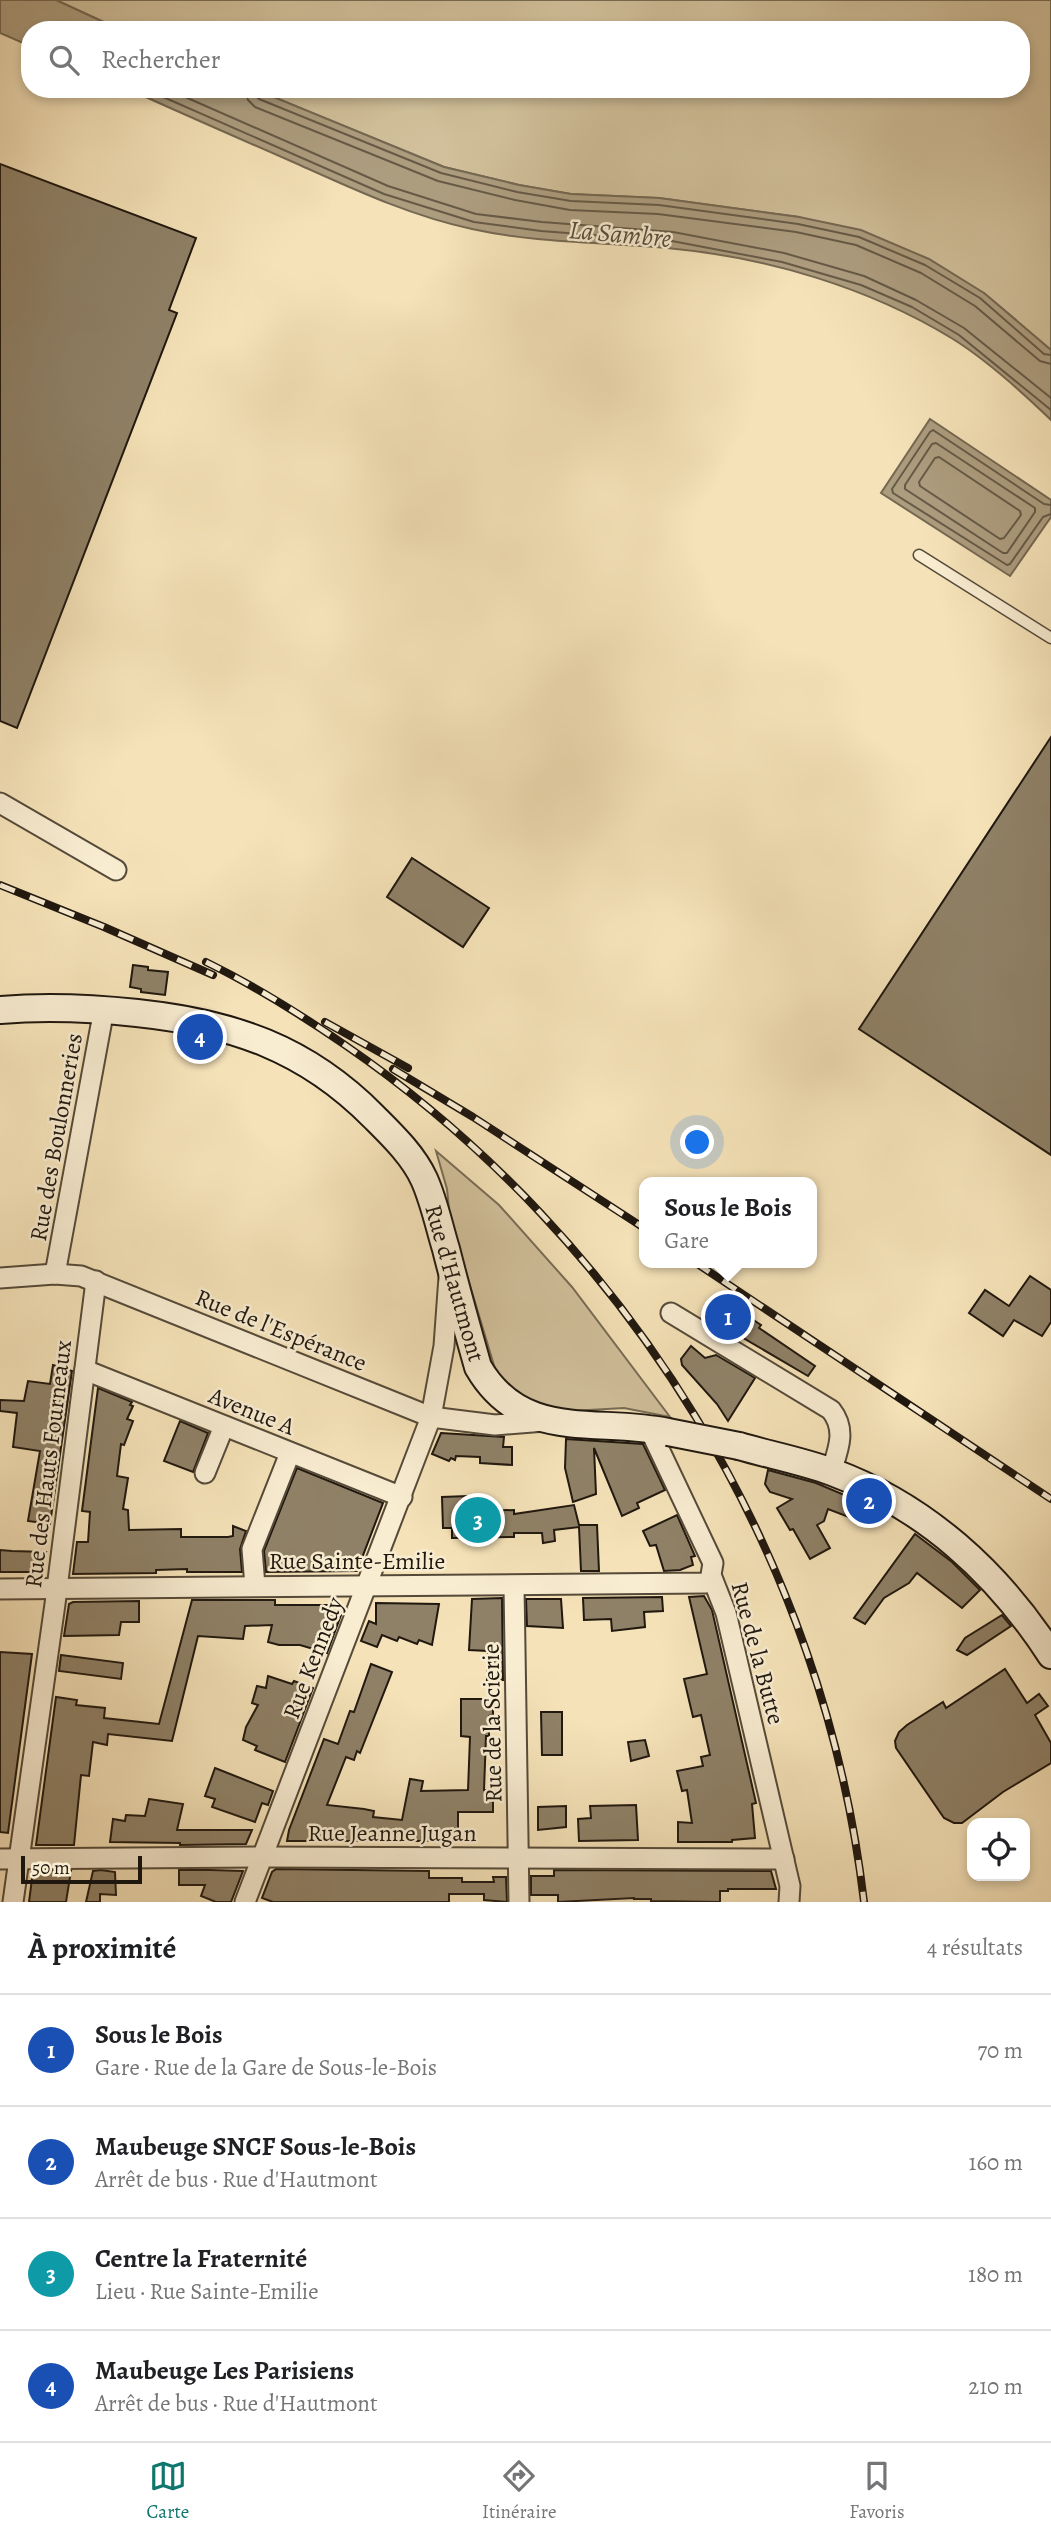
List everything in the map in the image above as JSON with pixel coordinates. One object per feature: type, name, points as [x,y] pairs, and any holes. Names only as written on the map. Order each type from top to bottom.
[{"type":"street","points":[[0,803],[116,870]]},
{"type":"street","name":"Rue d'Hautmont","points":[[0,1010],[61,1007],[104,1009],[160,1015],[232,1029],[281,1048],[323,1073],[345,1089],[382,1125],[419,1170],[429,1192],[478,1367],[502,1399],[546,1421],[659,1430],[739,1446],[831,1472],[893,1499],[931,1524],[991,1576],[1014,1602],[1051,1655]]},
{"type":"street","name":"Rue des Boulonneries","points":[[55,1274],[104,1009]]},
{"type":"street","name":"Rue Kennedy","points":[[245,1902],[402,1497],[430,1417],[444,1346],[450,1265]]},
{"type":"street","name":"Rue de l'Espérance","points":[[0,1278],[55,1274],[81,1276],[430,1417],[495,1425],[546,1421]]},
{"type":"street","name":"Rue des Hauts Fourneaux","points":[[13,1902],[10,1859],[57,1589],[96,1281]]},
{"type":"street","points":[[671,1313],[831,1410],[841,1428],[831,1472]]},
{"type":"street","name":"Avenue A","points":[[85,1370],[402,1497]]},
{"type":"street","points":[[205,1473],[224,1426]]},
{"type":"street","name":"Rue de la Butte","points":[[659,1430],[711,1556],[714,1567],[711,1575],[726,1613],[784,1859],[790,1886],[789,1902]]},
{"type":"street","points":[[256,1586],[252,1549],[290,1452]]},
{"type":"street","name":"Rue Sainte-Emilie","points":[[0,1589],[514,1586],[713,1581]]},
{"type":"street","name":"Rue de la Scierie","points":[[514,1586],[519,1902]]},
{"type":"street","name":"Rue Jeanne Jugan","points":[[10,1859],[784,1859]]},
{"type":"lane","points":[[919,555],[1051,638]]},
{"type":"shaded area","points":[[56,0],[1051,0],[1051,350],[984,293],[799,217],[659,198],[571,194],[519,185],[444,167],[276,98],[1030,98],[1030,21],[102,21]]},
{"type":"shaded area","points":[[436,1151],[499,1205],[572,1287],[670,1417],[624,1408],[553,1412],[513,1391],[496,1372],[450,1219],[447,1189]]},
{"type":"water","points":[[0,0],[56,0],[102,21],[21,21],[21,42],[0,33]]},
{"type":"water","name":"La Sambre","points":[[148,98],[276,98],[444,167],[519,185],[571,194],[659,198],[799,217],[861,230],[929,259],[984,293],[1051,350],[1051,420],[1004,377],[953,339],[886,304],[815,277],[704,252],[496,234],[403,209]]},
{"type":"water","points":[[930,419],[1051,500],[1051,517],[1010,576],[881,493]]},
{"type":"building","points":[[0,164],[196,238],[169,310],[177,313],[17,728],[0,721]]},
{"type":"building","points":[[1051,737],[1051,1155],[859,1029]]},
{"type":"building","points":[[412,858],[489,908],[463,947],[387,897]]},
{"type":"building","points":[[133,965],[168,972],[165,995],[141,992],[141,989],[130,987]]},
{"type":"building","points":[[1030,1276],[1051,1290],[1051,1322],[1042,1336],[1014,1320],[1003,1336],[969,1313],[985,1290],[1009,1306]]},
{"type":"building","points":[[725,1301],[815,1366],[808,1376],[716,1322],[715,1317]]},
{"type":"building","points":[[691,1346],[705,1358],[716,1355],[755,1378],[728,1421],[717,1404],[682,1365],[681,1359]]},
{"type":"building","points":[[53,1365],[72,1371],[50,1524],[28,1521],[40,1451],[13,1447],[17,1413],[0,1411],[0,1400],[24,1401],[28,1381],[50,1384]]},
{"type":"building","points":[[98,1388],[132,1402],[130,1405],[133,1406],[127,1419],[133,1421],[124,1445],[121,1444],[117,1476],[128,1478],[123,1509],[128,1510],[129,1530],[181,1529],[181,1537],[228,1537],[233,1536],[233,1526],[246,1531],[240,1549],[242,1572],[187,1572],[187,1569],[156,1570],[156,1573],[73,1574],[77,1542],[88,1542],[90,1512],[82,1511]]},
{"type":"building","points":[[180,1421],[208,1433],[193,1472],[164,1461]]},
{"type":"building","points":[[441,1433],[504,1437],[503,1447],[512,1447],[512,1465],[480,1463],[480,1457],[456,1456],[455,1460],[451,1458],[449,1461],[432,1454]]},
{"type":"building","points":[[566,1439],[643,1444],[665,1490],[637,1503],[639,1508],[622,1516],[594,1448],[596,1494],[573,1502],[565,1468]]},
{"type":"building","points":[[297,1468],[383,1503],[357,1571],[266,1572],[264,1551]]},
{"type":"building","points":[[768,1470],[816,1483],[861,1502],[854,1519],[828,1509],[824,1521],[817,1525],[830,1548],[810,1559],[777,1508],[792,1499],[770,1492],[765,1484]]},
{"type":"building","points":[[468,1496],[468,1511],[514,1510],[514,1514],[574,1505],[579,1525],[597,1525],[599,1571],[581,1571],[579,1527],[554,1530],[555,1541],[543,1543],[542,1533],[514,1533],[514,1537],[452,1538],[452,1528],[443,1528],[442,1497]]},
{"type":"building","points":[[677,1515],[695,1556],[691,1557],[693,1565],[680,1570],[664,1571],[656,1545],[650,1546],[643,1531]]},
{"type":"building","points":[[915,1534],[952,1562],[980,1590],[962,1608],[917,1573],[909,1583],[884,1598],[865,1624],[854,1618]]},
{"type":"building","points":[[0,1550],[46,1552],[40,1572],[0,1572]]},
{"type":"building","points":[[704,1596],[712,1610],[756,1803],[752,1804],[755,1838],[732,1842],[678,1842],[678,1822],[692,1823],[687,1790],[682,1791],[677,1771],[703,1766],[701,1757],[710,1755],[701,1715],[693,1717],[684,1679],[707,1674],[689,1597]]},
{"type":"building","points":[[662,1597],[663,1611],[644,1612],[645,1627],[612,1631],[611,1619],[584,1620],[583,1598]]},
{"type":"building","points":[[502,1598],[503,1680],[487,1680],[488,1651],[469,1650],[472,1599]]},
{"type":"building","points":[[526,1599],[561,1599],[563,1628],[527,1626]]},
{"type":"building","points":[[192,1600],[275,1600],[275,1605],[342,1605],[327,1653],[300,1645],[268,1642],[272,1625],[245,1626],[243,1639],[198,1636],[172,1741],[108,1734],[107,1745],[93,1742],[89,1776],[81,1775],[74,1845],[36,1845],[56,1697],[77,1700],[76,1705],[105,1708],[104,1718],[159,1724]]},
{"type":"building","points":[[139,1601],[139,1622],[121,1622],[119,1635],[64,1636],[69,1604],[73,1602]]},
{"type":"building","points":[[376,1603],[439,1604],[432,1645],[419,1640],[417,1644],[399,1637],[397,1641],[382,1635],[377,1647],[361,1641],[369,1621],[376,1624]]},
{"type":"building","points":[[1002,1615],[1011,1626],[967,1655],[957,1650],[965,1638]]},
{"type":"building","points":[[0,1652],[32,1654],[8,1833],[0,1832]]},
{"type":"building","points":[[61,1655],[123,1663],[121,1679],[59,1671]]},
{"type":"building","points":[[371,1664],[392,1672],[360,1753],[357,1751],[354,1760],[346,1757],[327,1805],[374,1811],[373,1817],[402,1820],[410,1779],[423,1781],[421,1791],[468,1790],[470,1737],[461,1736],[461,1699],[493,1699],[493,1715],[489,1716],[489,1736],[486,1736],[484,1790],[486,1794],[493,1794],[493,1812],[458,1812],[458,1837],[437,1837],[437,1841],[287,1841],[324,1739],[338,1744],[350,1711],[354,1712]]},
{"type":"building","points":[[1005,1669],[1027,1703],[1039,1694],[1048,1706],[1035,1715],[1051,1743],[1051,1763],[1003,1792],[962,1823],[954,1823],[944,1818],[896,1748],[895,1741],[899,1732],[907,1725],[943,1702],[946,1708]]},
{"type":"building","points":[[268,1676],[313,1688],[285,1762],[255,1750],[257,1746],[243,1740],[246,1727],[258,1705],[252,1703],[257,1686],[266,1688]]},
{"type":"building","points":[[541,1712],[562,1712],[562,1755],[542,1755]]},
{"type":"building","points":[[645,1740],[649,1756],[631,1761],[628,1742]]},
{"type":"building","points":[[215,1768],[273,1791],[268,1805],[262,1803],[255,1822],[212,1807],[215,1799],[205,1796]]},
{"type":"building","points":[[149,1799],[183,1804],[177,1830],[252,1830],[246,1844],[110,1842],[113,1819],[125,1821],[126,1815],[145,1816]]},
{"type":"building","points":[[636,1805],[638,1840],[579,1841],[578,1819],[591,1818],[590,1806]]},
{"type":"building","points":[[566,1806],[566,1827],[538,1830],[538,1807]]},
{"type":"building","points":[[276,1869],[429,1871],[429,1878],[462,1878],[462,1882],[494,1882],[493,1877],[506,1877],[507,1902],[484,1900],[484,1894],[449,1894],[449,1902],[273,1902],[262,1898],[272,1872]]},
{"type":"building","points":[[179,1870],[243,1871],[231,1902],[216,1902],[201,1896],[205,1885],[179,1885]]},
{"type":"building","points":[[554,1870],[771,1871],[776,1889],[728,1889],[720,1891],[720,1902],[651,1901],[634,1898],[558,1902],[558,1895],[531,1895],[531,1876],[554,1876]]},
{"type":"building","points":[[33,1871],[71,1871],[66,1902],[29,1902]]},
{"type":"building","points":[[93,1871],[115,1872],[116,1895],[100,1894],[100,1902],[86,1902]]},
{"type":"railway","points":[[0,885],[213,975]]},
{"type":"railway","points":[[206,962],[294,1011],[345,1045],[447,1124],[541,1213],[624,1312],[696,1418],[757,1531],[806,1651],[842,1774],[864,1902]]},
{"type":"railway","points":[[325,1022],[408,1068]]},
{"type":"railway","points":[[393,1069],[473,1117],[639,1225]]},
{"type":"railway","points":[[704,1268],[1051,1499]]},
{"type":"place","name":"Maubeuge Les Parisiens","points":[[200,1037]]},
{"type":"place","name":"Sous le Bois","points":[[728,1317]]},
{"type":"place","name":"Maubeuge SNCF Sous-le-Bois","points":[[869,1501]]},
{"type":"place","name":"Centre la Fraternité","points":[[478,1520]]}]
